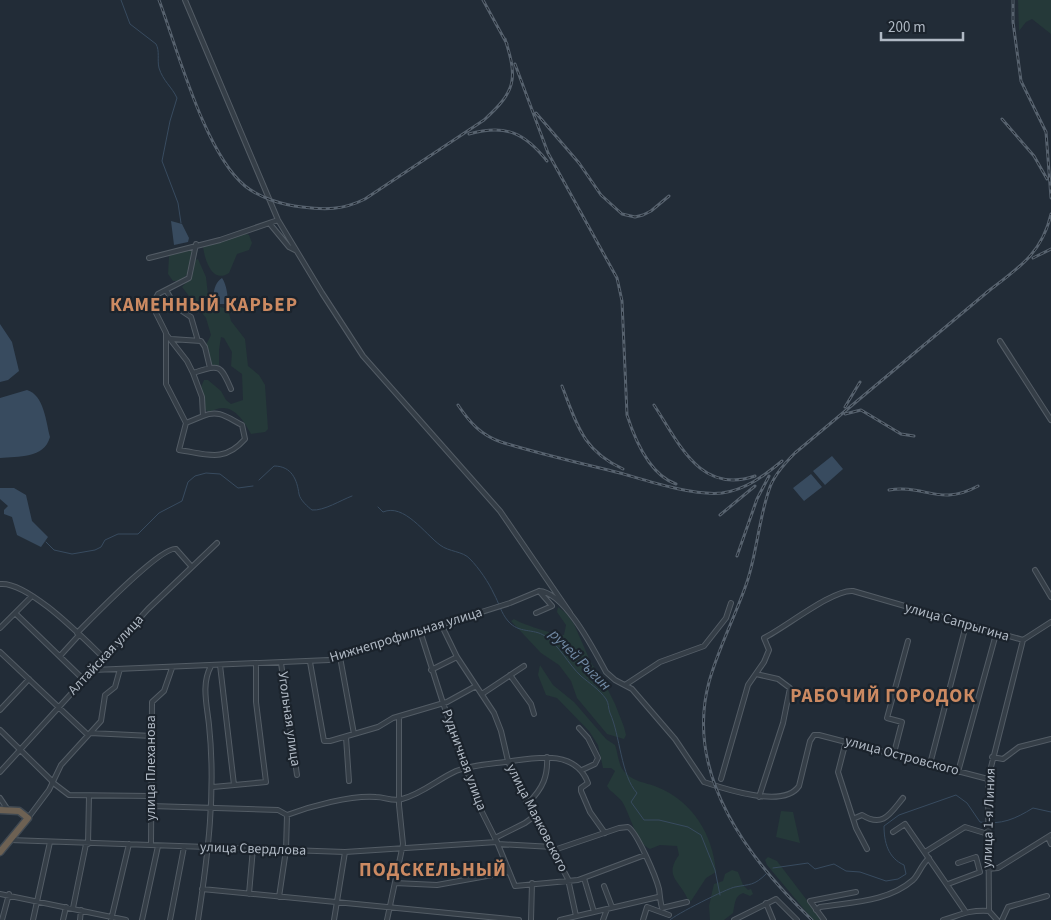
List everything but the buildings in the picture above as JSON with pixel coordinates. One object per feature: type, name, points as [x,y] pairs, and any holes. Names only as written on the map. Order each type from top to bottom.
[{"type":"highway","points":[[0,810],[19,812],[28,818],[0,852]]},
{"type":"street","points":[[185,0],[278,220],[359,351],[488,496],[570,613],[606,672],[614,680],[632,689],[675,739],[701,780],[759,797],[783,722],[790,688],[778,679],[756,674],[748,685],[720,779]]},
{"type":"street","points":[[149,258],[270,224],[278,220]]},
{"type":"street","points":[[270,224],[289,247],[296,250]]},
{"type":"street","points":[[196,244],[189,278],[154,298],[152,305],[165,332],[192,373],[202,397],[203,416]]},
{"type":"street","points":[[166,290],[176,307],[191,317],[198,341]]},
{"type":"street","points":[[165,332],[166,384],[186,423],[179,450],[222,456],[234,450],[245,438],[242,425],[216,412],[186,423]]},
{"type":"street","points":[[171,339],[203,343],[210,368]]},
{"type":"street","points":[[1000,342],[1051,420]]},
{"type":"street","points":[[192,373],[210,368],[221,369],[231,389]]},
{"type":"street","name":"Алтайская улица","points":[[0,772],[19,748],[104,657],[191,566],[216,543]]},
{"type":"street","points":[[60,656],[78,634],[143,568],[167,551],[174,548],[191,566]]},
{"type":"street","points":[[1035,570],[1051,597]]},
{"type":"street","points":[[0,584],[12,585],[51,608],[104,657]]},
{"type":"street","name":"улица Сапрыгина","points":[[756,674],[764,662],[768,650],[764,638],[782,629],[834,595],[847,590],[996,634],[1023,640],[1051,622]]},
{"type":"street","points":[[539,591],[547,593],[570,613]]},
{"type":"street","points":[[536,613],[552,606],[539,591]]},
{"type":"street","name":"Нижнепрофильная улица","points":[[93,670],[172,668],[256,662],[310,662],[340,657],[496,607],[539,591]]},
{"type":"street","points":[[0,628],[31,597]]},
{"type":"street","points":[[625,685],[660,662],[704,646],[726,618],[731,603]]},
{"type":"street","points":[[16,614],[84,680]]},
{"type":"street","name":"улица Маяковского","points":[[441,624],[458,657],[499,723],[508,761],[568,881],[576,916]]},
{"type":"street","points":[[930,764],[966,625]]},
{"type":"street","name":"Рудничная улица","points":[[420,631],[431,670],[480,808],[497,841],[515,886],[532,883]]},
{"type":"street","points":[[958,772],[996,634]]},
{"type":"street","points":[[894,753],[902,722],[887,718],[908,640]]},
{"type":"street","name":"улица 1-я Линия","points":[[989,911],[988,780],[992,757],[1023,640]]},
{"type":"street","points":[[0,653],[89,734],[152,736]]},
{"type":"street","points":[[340,657],[354,734]]},
{"type":"street","points":[[431,670],[458,657]]},
{"type":"street","points":[[212,787],[266,782],[256,702],[256,662]]},
{"type":"street","name":"Угольная улица","points":[[281,662],[297,775]]},
{"type":"street","points":[[310,662],[324,741],[346,737],[378,727],[390,719],[443,703],[476,686]]},
{"type":"street","points":[[220,665],[234,785]]},
{"type":"street","points":[[198,920],[208,847],[212,787],[212,757],[205,683],[211,666]]},
{"type":"street","points":[[482,694],[524,666]]},
{"type":"street","name":"улица Плеханова","points":[[152,846],[150,796],[152,702],[164,691],[172,668]]},
{"type":"street","points":[[28,818],[45,795],[61,765],[103,717],[105,696],[115,687],[120,669]]},
{"type":"street","points":[[510,675],[531,704],[534,714]]},
{"type":"street","points":[[0,710],[28,679]]},
{"type":"street","points":[[387,920],[402,848],[399,717]]},
{"type":"street","points":[[580,728],[588,738],[598,758],[596,764],[582,770]]},
{"type":"street","points":[[0,730],[67,794],[150,796]]},
{"type":"street","name":"улица Островского","points":[[759,797],[778,796],[797,789],[810,741],[816,735],[894,753],[988,780]]},
{"type":"street","points":[[346,737],[349,781]]},
{"type":"street","points":[[992,757],[1004,759],[1019,747],[1051,739]]},
{"type":"street","points":[[846,741],[838,772],[855,818],[856,828],[867,849]]},
{"type":"street","points":[[151,806],[210,806],[278,810],[287,815],[307,808],[376,796],[386,800],[400,800],[466,768],[537,756],[565,761],[582,770],[588,785],[581,788],[582,791],[590,812],[605,833]]},
{"type":"street","points":[[528,802],[544,784],[547,775],[547,757]]},
{"type":"street","points":[[73,908],[87,844],[89,796]]},
{"type":"street","points":[[0,798],[8,810]]},
{"type":"street","points":[[855,818],[862,815],[872,821],[878,821],[890,812],[903,798]]},
{"type":"street","points":[[279,897],[286,850],[287,815]]},
{"type":"street","points":[[497,841],[536,815]]},
{"type":"street","points":[[893,832],[906,824],[965,911]]},
{"type":"street","name":"улица Свердлова","points":[[0,843],[9,841],[129,844],[345,852],[497,841],[553,849],[628,827],[638,838],[645,855]]},
{"type":"street","points":[[925,852],[965,827],[988,832]]},
{"type":"street","points":[[988,869],[998,868],[1049,836],[1051,844]]},
{"type":"street","points":[[32,920],[50,842]]},
{"type":"street","points":[[111,918],[129,844]]},
{"type":"street","points":[[142,920],[158,846]]},
{"type":"street","points":[[170,920],[184,847]]},
{"type":"street","points":[[249,894],[253,848]]},
{"type":"street","points":[[334,920],[345,852]]},
{"type":"street","points":[[531,920],[532,883],[584,878],[645,855],[659,888],[658,897],[662,908],[687,902]]},
{"type":"street","points":[[948,884],[980,872],[974,856],[958,863]]},
{"type":"street","points":[[818,909],[876,898],[892,892],[915,878],[919,868],[930,858]]},
{"type":"street","points":[[395,883],[437,885],[509,872]]},
{"type":"street","points":[[584,878],[595,912],[602,920],[607,909]]},
{"type":"street","points":[[604,886],[612,907]]},
{"type":"street","points":[[202,889],[519,920]]},
{"type":"street","points":[[824,920],[818,909],[810,901],[856,892]]},
{"type":"street","points":[[0,894],[9,894],[126,920]]},
{"type":"street","points":[[2,920],[9,894]]},
{"type":"street","points":[[1002,920],[1008,907],[1047,896]]},
{"type":"street","points":[[560,920],[658,897]]},
{"type":"street","points":[[818,909],[824,898]]},
{"type":"street","points":[[734,920],[777,899],[797,920]]},
{"type":"street","points":[[643,920],[647,907],[645,900]]},
{"type":"street","points":[[766,903],[773,920]]},
{"type":"street","points":[[63,920],[66,907]]},
{"type":"street","points":[[647,907],[669,915]]},
{"type":"street","points":[[80,920],[81,910]]},
{"type":"street","points":[[943,920],[965,911],[989,911],[997,920]]},
{"type":"green space","points":[[1018,0],[1051,0],[1051,34],[1032,19],[1026,22],[1019,31]]},
{"type":"green space","points":[[244,233],[249,235],[252,243],[249,250],[237,254],[229,273],[223,276],[214,273],[210,269],[203,247],[206,244]]},
{"type":"green space","points":[[192,247],[191,261],[186,275],[179,281],[173,281],[168,274],[169,256],[174,252]]},
{"type":"green space","points":[[198,259],[206,277],[209,304],[228,309],[231,321],[245,339],[248,366],[259,375],[265,385],[268,429],[265,432],[251,434],[239,416],[229,409],[217,409],[210,412],[205,410],[201,387],[204,380],[208,380],[221,391],[226,400],[231,404],[243,400],[242,374],[231,366],[232,352],[224,338],[221,337],[219,366],[212,365],[206,345],[211,335],[206,318],[182,287],[192,276],[195,260]]},
{"type":"green space","points":[[558,607],[566,613],[574,624],[591,663],[601,676],[615,704],[624,727],[626,735],[624,739],[607,734],[577,698],[571,681],[559,665],[541,653],[511,621],[514,619],[539,629],[564,635],[566,625],[557,612]]},
{"type":"green space","points":[[540,665],[553,685],[574,702],[606,739],[615,745],[620,764],[627,774],[669,793],[681,801],[698,821],[710,845],[716,872],[706,878],[691,901],[688,900],[673,874],[675,862],[679,855],[677,846],[660,845],[650,849],[641,841],[623,803],[607,786],[615,771],[611,768],[603,768],[598,745],[589,731],[557,698],[546,695],[538,675]]},
{"type":"green space","points":[[781,811],[793,812],[800,843],[776,837]]},
{"type":"green space","points":[[768,857],[777,861],[822,920],[813,920],[767,865],[765,860]]},
{"type":"green space","points":[[732,870],[738,872],[743,885],[748,890],[751,889],[753,894],[750,896],[743,893],[740,894],[735,901],[733,913],[724,920],[710,920],[709,906],[714,884],[723,881],[725,874]]},
{"type":"water","points":[[171,221],[182,224],[189,238],[188,242],[174,245]]},
{"type":"water","points":[[222,278],[227,291],[227,304],[215,304],[214,290]]},
{"type":"water","points":[[0,324],[12,342],[19,371],[8,380],[0,382]]},
{"type":"water","points":[[27,390],[33,393],[41,403],[50,437],[47,444],[36,453],[0,458],[0,398]]},
{"type":"water","points":[[832,456],[843,469],[825,485],[813,471]]},
{"type":"water","points":[[811,474],[822,487],[804,501],[793,488]]},
{"type":"water","points":[[0,488],[14,488],[26,495],[32,521],[48,537],[41,547],[17,535],[12,517],[4,514],[4,510],[8,506],[0,499]]},
{"type":"waterway","points":[[121,0],[130,24],[156,44],[158,65],[161,73],[177,98],[162,161],[178,203],[181,223]]},
{"type":"waterway","name":"ручей Рыгин","points":[[259,480],[274,466],[285,468],[295,479],[301,499],[312,510],[327,507],[352,496]]},
{"type":"waterway","name":"ручей Рыгин","points":[[46,542],[54,550],[72,554],[95,550],[101,547],[105,540],[118,534],[138,534],[159,513],[182,501],[188,482],[195,476],[206,473],[220,474],[238,488],[253,486]]},
{"type":"waterway","name":"ручей Рыгин","points":[[378,507],[383,512],[391,510],[399,512],[414,521],[440,545],[467,556],[487,580],[508,621],[517,628],[545,636],[560,650],[576,671],[603,695],[608,702],[627,776],[637,793],[631,802],[644,820],[659,820],[688,827],[701,835],[715,870],[720,895]]},
{"type":"waterway","name":"ручей Рыгин","points":[[773,868],[808,863],[815,869],[834,864],[846,871],[860,872],[886,881],[898,879],[906,874],[904,865],[894,858],[888,849],[884,826],[899,815],[956,795],[967,803],[980,822],[1002,822],[1033,808],[1051,812]]},
{"type":"waterway","name":"ручей Рыгин","points":[[670,920],[722,892],[755,883],[766,874]]},
{"type":"railway","points":[[159,0],[194,100],[217,150],[231,171],[245,186],[265,197],[287,205],[310,208],[326,209],[341,207],[365,199],[484,120],[503,101],[511,84],[513,75],[512,64],[505,39]]},
{"type":"railway","points":[[483,0],[507,44]]},
{"type":"railway","points":[[1013,0],[1013,22],[1021,81],[1046,132],[1051,198]]},
{"type":"railway","points":[[515,64],[548,153],[617,278],[622,301],[627,415],[630,425],[651,465],[658,473],[676,484]]},
{"type":"railway","points":[[536,113],[579,163],[601,195],[622,214],[635,217],[643,215],[669,196]]},
{"type":"railway","points":[[1002,119],[1034,156],[1047,179]]},
{"type":"railway","points":[[469,134],[493,130],[513,133],[530,143],[547,161]]},
{"type":"railway","points":[[986,293],[1027,260],[1041,240],[1051,214]]},
{"type":"railway","points":[[1033,258],[1051,249]]},
{"type":"railway","points":[[812,920],[765,870],[727,813],[714,782],[706,750],[704,716],[709,682],[748,579],[766,501],[773,480],[780,470],[795,453],[991,289]]},
{"type":"railway","points":[[845,407],[860,382]]},
{"type":"railway","points":[[562,386],[577,425],[590,445],[599,454],[623,469]]},
{"type":"railway","points":[[458,405],[477,428],[501,442],[684,490],[722,493],[739,489],[754,482],[782,461]]},
{"type":"railway","points":[[654,405],[682,449],[705,472],[720,478],[736,480],[755,476]]},
{"type":"railway","points":[[845,414],[861,410],[901,434],[914,436]]},
{"type":"railway","points":[[737,556],[757,499],[769,476]]},
{"type":"railway","points":[[720,515],[755,486]]},
{"type":"railway","points":[[889,490],[901,489],[953,495],[978,486]]},
{"type":"district","name":"КАМЕННЫЙ КАРЬЕР","points":[[204,305]]},
{"type":"district","name":"РАБОЧИЙ ГОРОДОК","points":[[883,696]]},
{"type":"district","name":"ПОДСКЕЛЬНЫЙ","points":[[433,870]]}]
